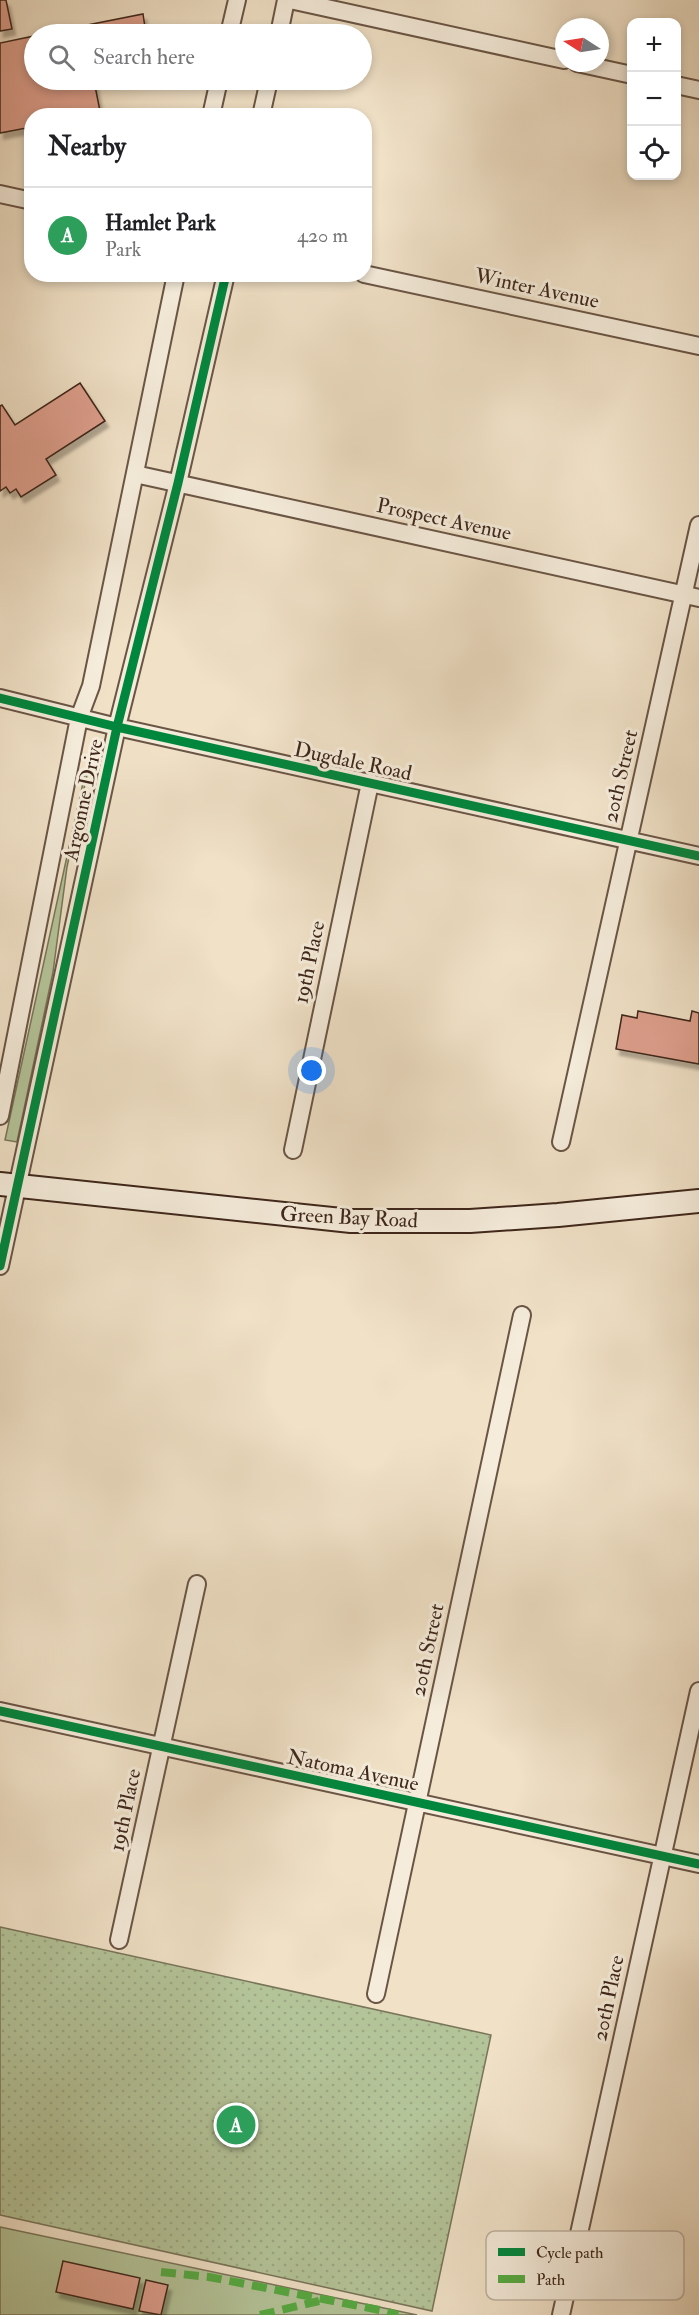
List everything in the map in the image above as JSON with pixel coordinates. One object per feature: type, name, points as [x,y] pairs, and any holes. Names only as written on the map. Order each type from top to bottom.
[{"type":"main road","name":"Green Bay Road","points":[[9,1185],[351,1221],[470,1221],[699,1201]]},
{"type":"street","points":[[231,24],[237,0]]},
{"type":"street","points":[[282,24],[288,0],[555,58]]},
{"type":"street","points":[[609,70],[627,74]]},
{"type":"street","points":[[681,86],[699,90]]},
{"type":"street","points":[[213,108],[217,90]]},
{"type":"street","points":[[263,108],[267,90]]},
{"type":"street","points":[[0,194],[24,199]]},
{"type":"street","name":"Winter Avenue","points":[[372,276],[699,346]]},
{"type":"street","name":"Argonne Drive","points":[[0,1116],[79,718],[91,686],[174,282]]},
{"type":"street","name":"Argonne Drive","points":[[0,1266],[9,1185],[117,727],[178,483],[223,282]]},
{"type":"street","name":"Prospect Avenue","points":[[135,474],[691,596]]},
{"type":"street","name":"20th Street","points":[[561,1142],[628,840],[691,596],[699,525]]},
{"type":"street","name":"Dugdale Road","points":[[0,698],[117,727],[699,856]]},
{"type":"street","name":"19th Place","points":[[293,1150],[370,783]]},
{"type":"street","name":"20th Street","points":[[376,1994],[522,1315]]},
{"type":"street","name":"19th Place","points":[[119,1940],[197,1584]]},
{"type":"street","name":"20th Place","points":[[579,2231],[699,1691]]},
{"type":"street","name":"Natoma Avenue","points":[[0,1711],[699,1864]]},
{"type":"street","name":"20th Place","points":[[561,2315],[564,2300]]},
{"type":"green space","points":[[90,751],[92,752],[67,867],[53,972],[17,1142],[5,1140]]},
{"type":"green space","points":[[0,1927],[491,2035],[432,2311],[0,2215]]},
{"type":"green space","points":[[0,2227],[417,2315],[0,2315]]},
{"type":"building","points":[[0,0],[6,0],[12,29],[0,31]]},
{"type":"building","points":[[143,14],[144,24],[92,24]]},
{"type":"building","points":[[24,38],[24,90],[96,90],[99,108],[24,108],[24,128],[0,133],[0,43]]},
{"type":"building","points":[[80,383],[105,421],[46,459],[56,475],[21,497],[16,489],[10,493],[6,487],[0,491],[0,406],[2,405],[15,425]]},
{"type":"building","points":[[638,1011],[690,1021],[692,1011],[699,1013],[699,1064],[616,1049],[622,1015],[637,1018]]},
{"type":"building","points":[[63,2261],[140,2278],[133,2309],[56,2292]]},
{"type":"building","points":[[146,2280],[168,2285],[161,2315],[139,2311]]},
{"type":"marked path","points":[[161,2272],[209,2277],[398,2315]]},
{"type":"marked path","points":[[260,2315],[319,2301]]},
{"type":"cycle path","points":[[0,1266],[117,727],[178,483],[224,282]]},
{"type":"cycle path","points":[[0,698],[117,727],[699,856]]},
{"type":"cycle path","points":[[0,1711],[699,1864]]},
{"type":"place","name":"Hamlet Park","points":[[236,2125]]}]
